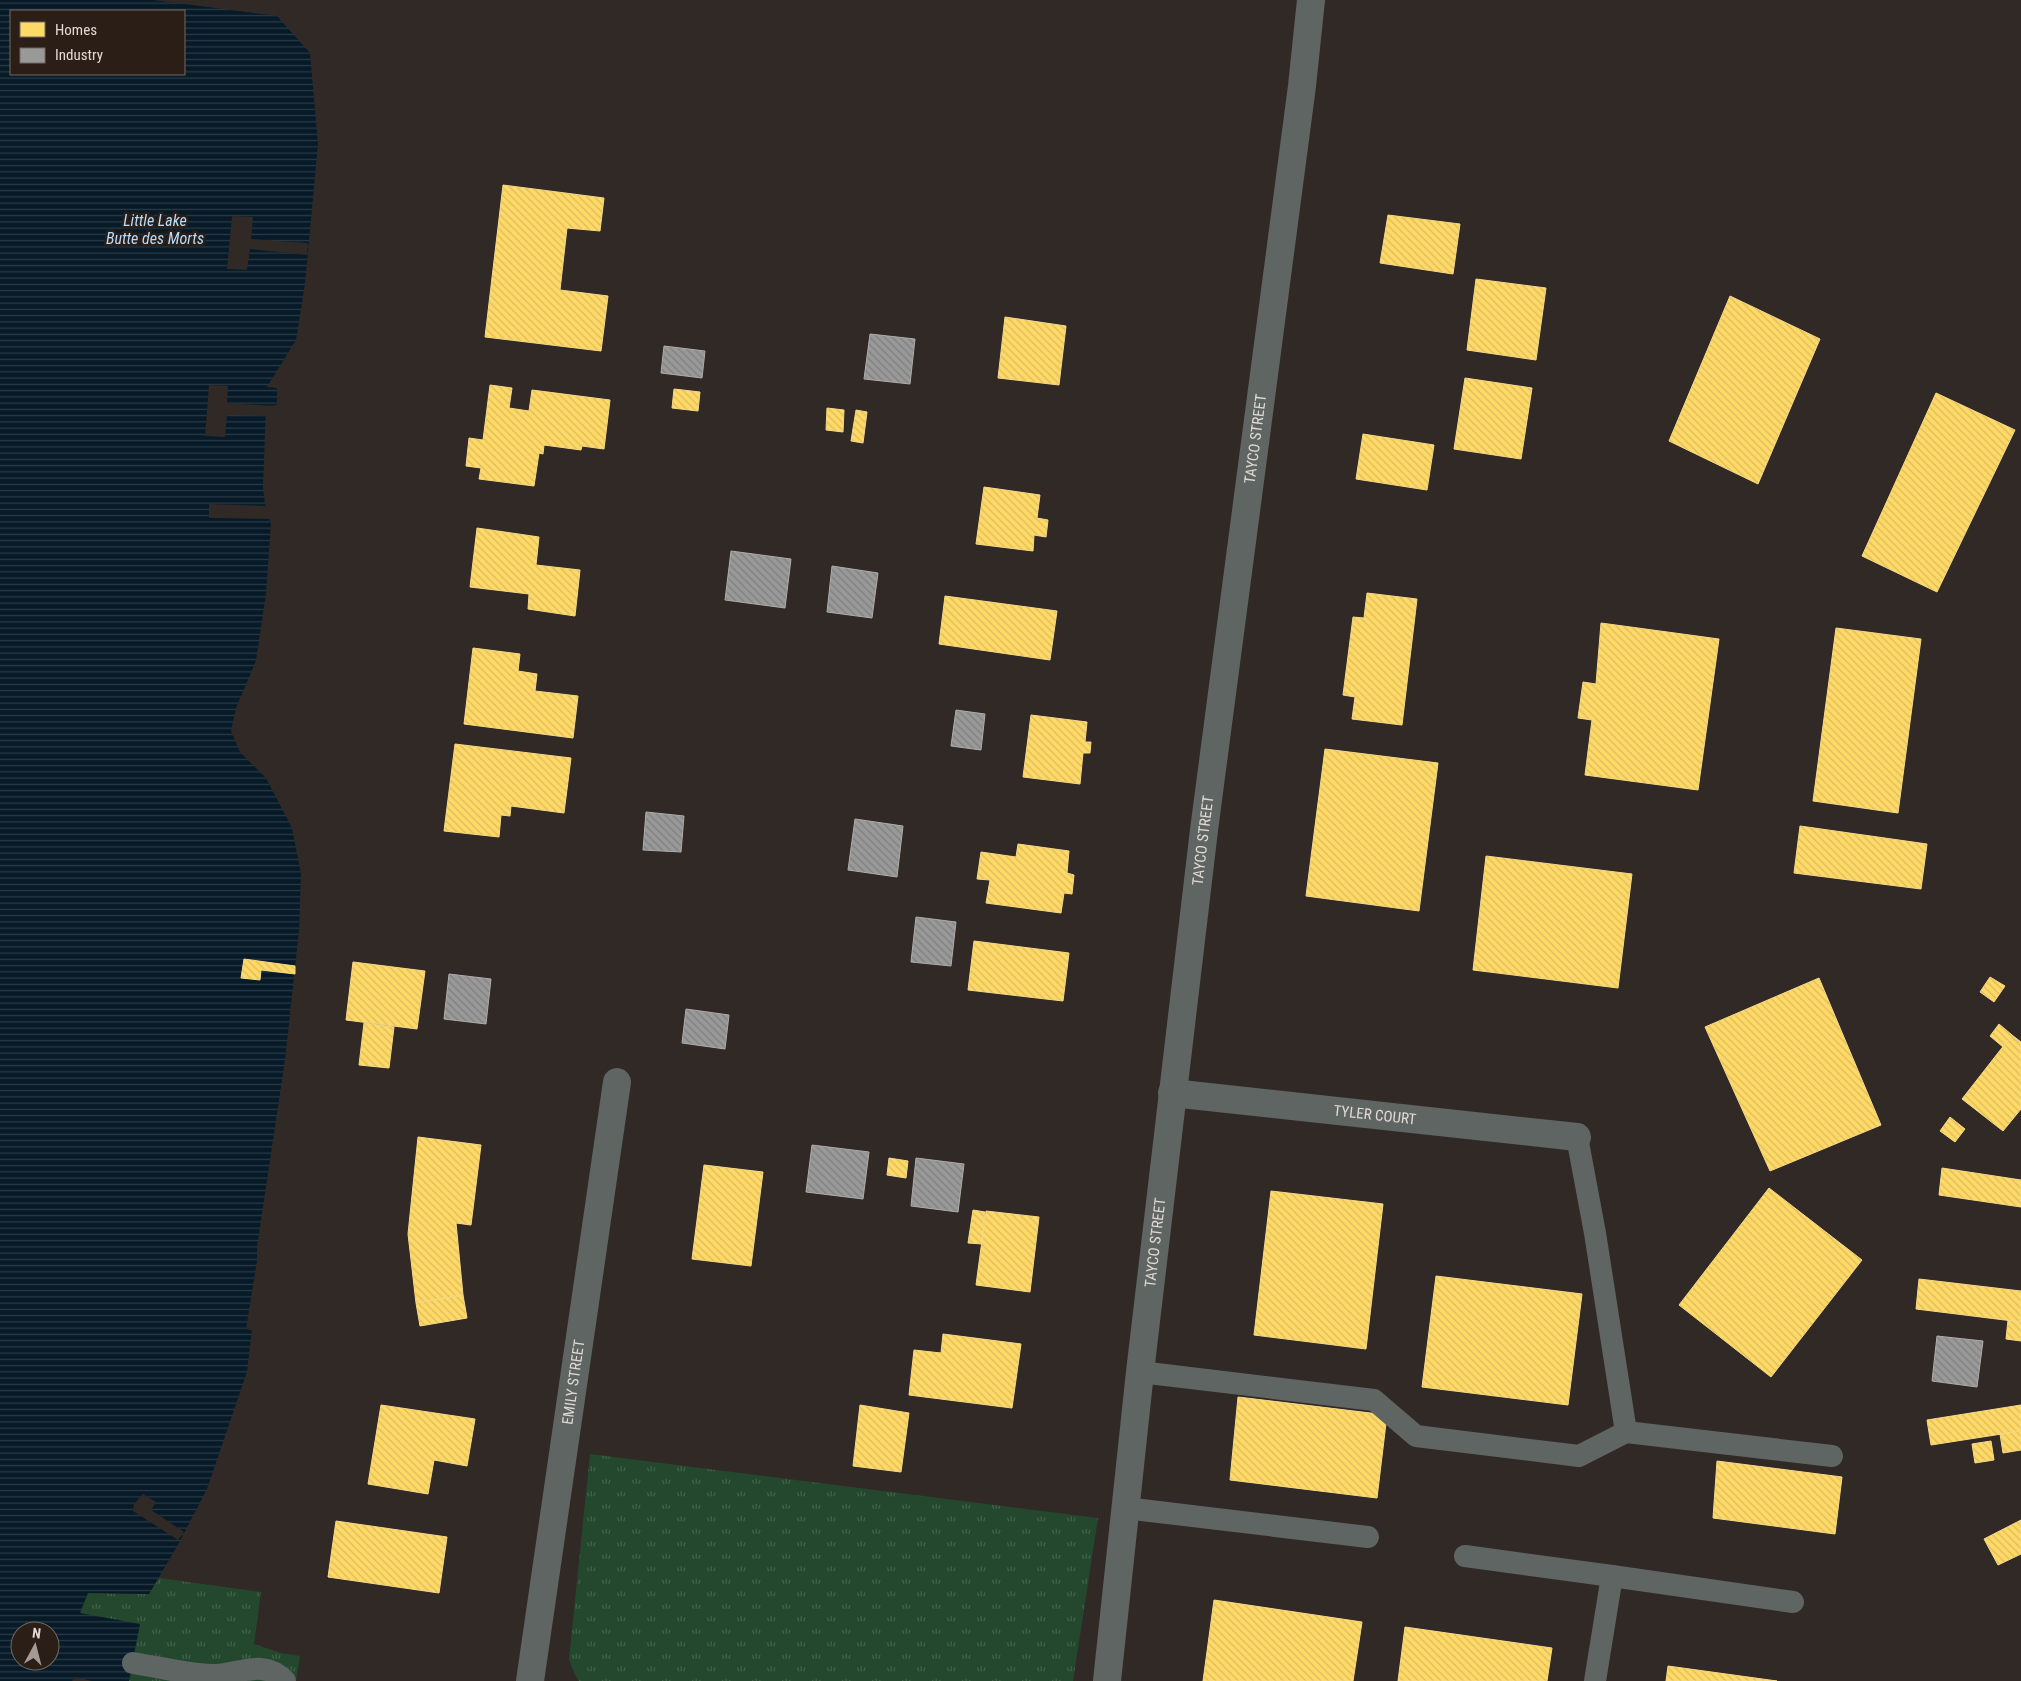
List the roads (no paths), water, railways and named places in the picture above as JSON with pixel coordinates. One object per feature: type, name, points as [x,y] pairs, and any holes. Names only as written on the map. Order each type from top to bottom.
[{"type":"street","name":"TAYCO STREET","points":[[1107,1681],[1140,1372],[1208,790],[1302,86],[1311,0]]},
{"type":"street","name":"EMILY STREET","points":[[530,1681],[617,1082]]},
{"type":"street","name":"TYLER COURT","points":[[1172,1093],[1577,1137]]},
{"type":"lane","points":[[1577,1137],[1595,1233],[1626,1432]]},
{"type":"lane","points":[[1140,1372],[1374,1400],[1416,1436],[1559,1454],[1578,1456],[1626,1432],[1832,1456]]},
{"type":"lane","points":[[1126,1508],[1368,1537]]},
{"type":"lane","points":[[1465,1556],[1793,1602]]},
{"type":"lane","points":[[1596,1681],[1612,1576]]},
{"type":"lane","points":[[133,1663],[216,1678],[249,1668],[277,1673],[284,1681]]},
{"type":"water","name":"Little Lake Butte des Morts","points":[[0,0],[273,0],[277,16],[310,53],[318,144],[305,284],[296,340],[267,387],[277,388],[277,405],[266,406],[263,487],[265,504],[271,523],[266,594],[256,661],[236,708],[231,731],[240,752],[266,778],[292,828],[301,874],[299,931],[285,1060],[257,1247],[257,1286],[247,1372],[207,1489],[179,1543],[149,1594],[88,1593],[80,1613],[140,1624],[129,1681],[92,1681],[75,1677],[72,1681],[0,1681]]}]
